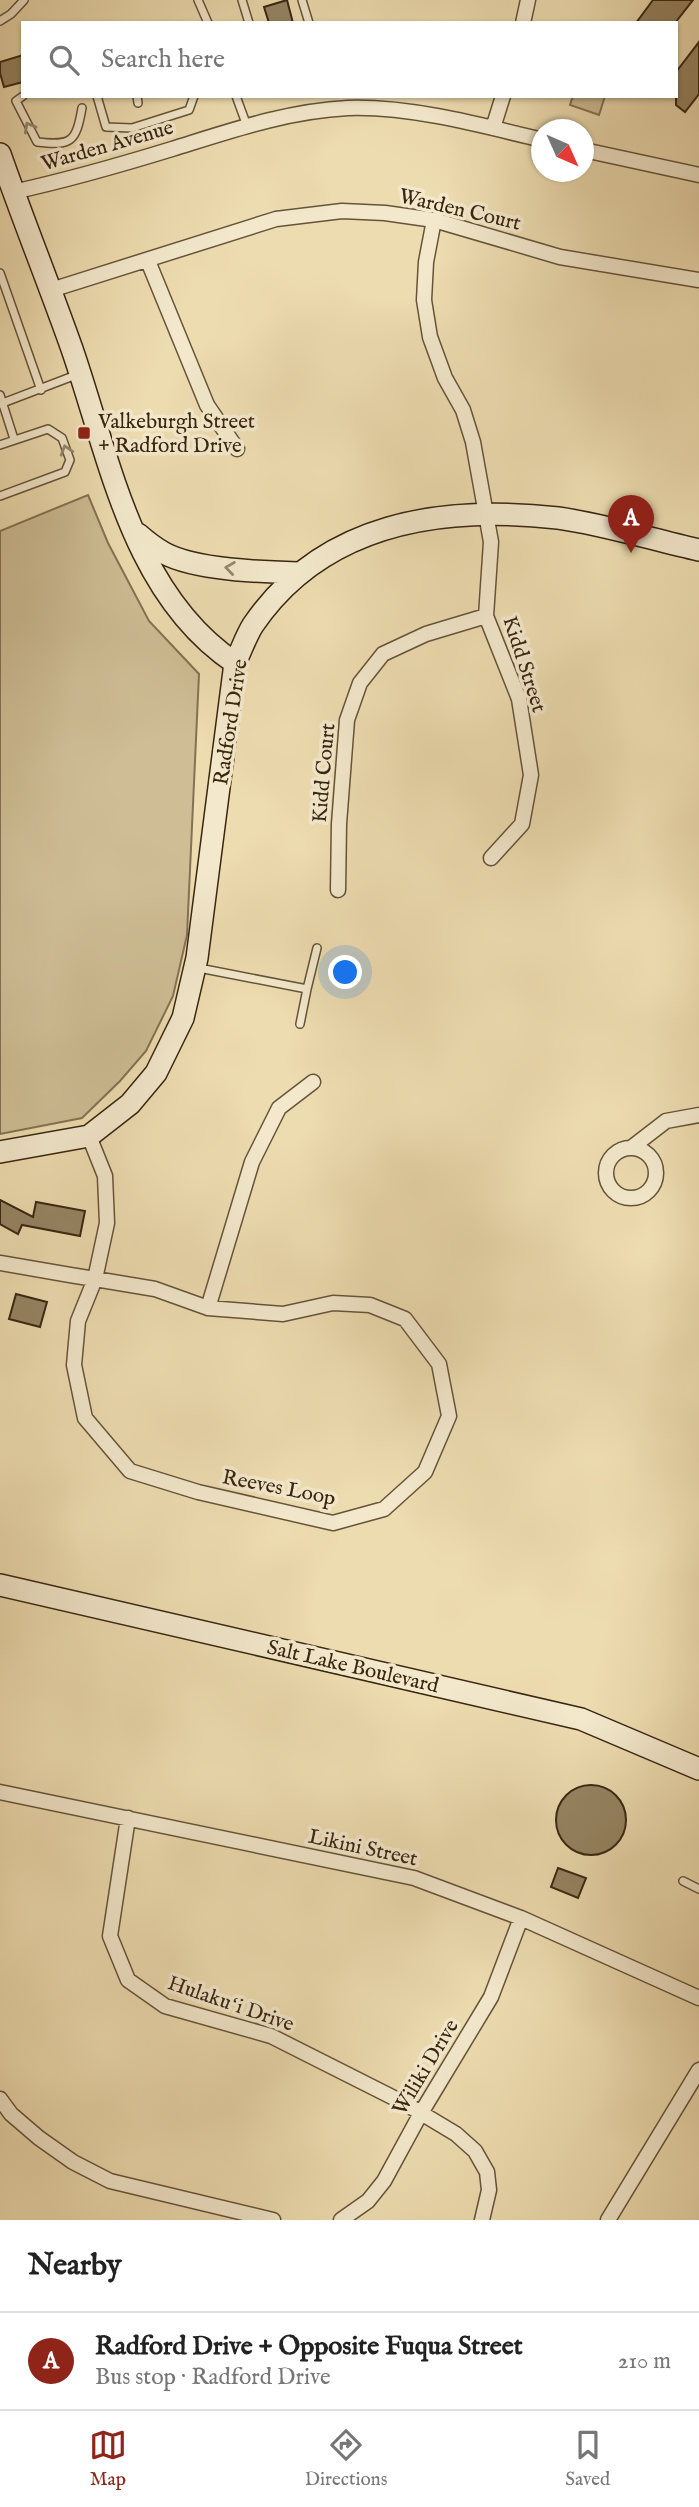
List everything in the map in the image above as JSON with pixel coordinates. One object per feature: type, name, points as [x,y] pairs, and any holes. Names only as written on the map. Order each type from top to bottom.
[{"type":"street","points":[[523,21],[528,0]]},
{"type":"street","points":[[493,128],[502,98]]},
{"type":"street","name":"Warden Avenue","points":[[13,192],[276,118],[349,108],[376,109],[493,128],[531,138]]},
{"type":"street","points":[[594,152],[699,175]]},
{"type":"street","points":[[0,154],[51,290],[118,494],[133,531],[158,581],[176,609],[211,647],[235,663]]},
{"type":"street","name":"Warden Court","points":[[51,290],[254,226],[309,214],[342,211],[385,213],[434,220],[560,257],[699,280]]},
{"type":"street","name":"Kidd Street","points":[[434,220],[426,262],[424,300],[430,337],[444,377],[463,411],[473,442],[491,542],[486,616],[519,699],[531,775],[522,824],[491,858]]},
{"type":"street","points":[[148,261],[207,405],[237,449]]},
{"type":"street","name":"Radford Drive","points":[[0,1152],[89,1136],[130,1104],[156,1073],[183,1018],[195,967],[235,663],[252,627],[298,573],[355,539],[388,528],[411,521],[485,513],[560,519],[699,550]]},
{"type":"street","points":[[133,531],[165,554],[204,565],[298,573]]},
{"type":"street","name":"Kidd Court","points":[[338,890],[339,824],[347,720],[360,682],[383,654],[426,634],[486,616]]},
{"type":"street","points":[[208,1308],[252,1162],[279,1108],[313,1083]]},
{"type":"street","points":[[631,1148],[666,1121],[699,1115]]},
{"type":"street","name":"Reeves Loop","points":[[89,1136],[105,1176],[107,1223],[95,1279],[78,1321],[74,1365],[85,1418],[130,1471],[198,1492],[333,1523],[384,1509],[425,1472],[449,1416],[439,1364],[405,1319],[370,1305],[333,1303],[283,1314],[208,1308],[155,1289],[95,1279]]},
{"type":"street","points":[[0,1263],[95,1279]]},
{"type":"street","name":"Salt Lake Boulevard","points":[[0,1585],[581,1719],[699,1769]]},
{"type":"street","name":"Likini Street","points":[[0,1792],[414,1878],[521,1918],[699,1998]]},
{"type":"street","name":"Hulakuʻi Drive","points":[[128,1818],[110,1936],[128,1980],[164,2006],[271,2036],[421,2113],[462,2138],[482,2161],[487,2172],[489,2190],[482,2220]]},
{"type":"street","name":"Wiliki Drive","points":[[341,2220],[368,2201],[380,2187],[491,1997],[521,1918]]},
{"type":"street","points":[[608,2220],[699,2070]]},
{"type":"street","points":[[0,2099],[11,2114],[39,2138],[73,2162],[110,2181],[273,2220]]},
{"type":"lane","points":[[0,21],[24,0]]},
{"type":"lane","points":[[199,0],[207,21]]},
{"type":"lane","points":[[242,0],[248,21]]},
{"type":"lane","points":[[302,0],[308,21]]},
{"type":"lane","points":[[21,98],[16,102],[37,142],[61,145],[73,137],[78,128],[82,108]]},
{"type":"lane","points":[[98,98],[106,127],[132,128],[189,110],[193,98]]},
{"type":"lane","points":[[237,98],[247,126]]},
{"type":"lane","points":[[0,273],[41,390]]},
{"type":"lane","points":[[14,439],[1,401],[41,390],[80,374]]},
{"type":"lane","points":[[0,444],[48,429],[62,438],[70,460],[65,472],[0,496]]},
{"type":"lane","points":[[300,1024],[317,948]]},
{"type":"lane","points":[[195,967],[307,989]]},
{"type":"lane","points":[[683,1881],[699,1889]]},
{"type":"shaded area","points":[[572,98],[604,98],[599,115],[570,105]]},
{"type":"shaded area","points":[[88,495],[108,543],[149,621],[199,674],[187,935],[173,996],[146,1051],[120,1081],[82,1118],[0,1134],[0,531]]},
{"type":"building","points":[[287,0],[292,21],[268,21],[264,7]]},
{"type":"building","points":[[653,0],[693,0],[677,21],[637,21]]},
{"type":"building","points":[[699,42],[699,94],[685,112],[676,105],[678,69]]},
{"type":"building","points":[[21,56],[21,83],[4,87],[0,62]]},
{"type":"building","points":[[0,1200],[33,1217],[36,1202],[85,1211],[80,1236],[22,1225],[18,1234],[0,1224]]},
{"type":"building","points":[[16,1294],[47,1302],[40,1327],[9,1319]]},
{"type":"building","points":[[591,1785],[616,1795],[626,1820],[616,1845],[591,1855],[566,1845],[556,1820],[566,1795]]},
{"type":"building","points":[[558,1868],[586,1878],[578,1898],[551,1887]]},
{"type":"place","name":"Valkeburgh Street + Radford Drive","points":[[84,433]]},
{"type":"place","name":"Radford Drive + Opposite Fuqua Street","points":[[631,553]]}]
